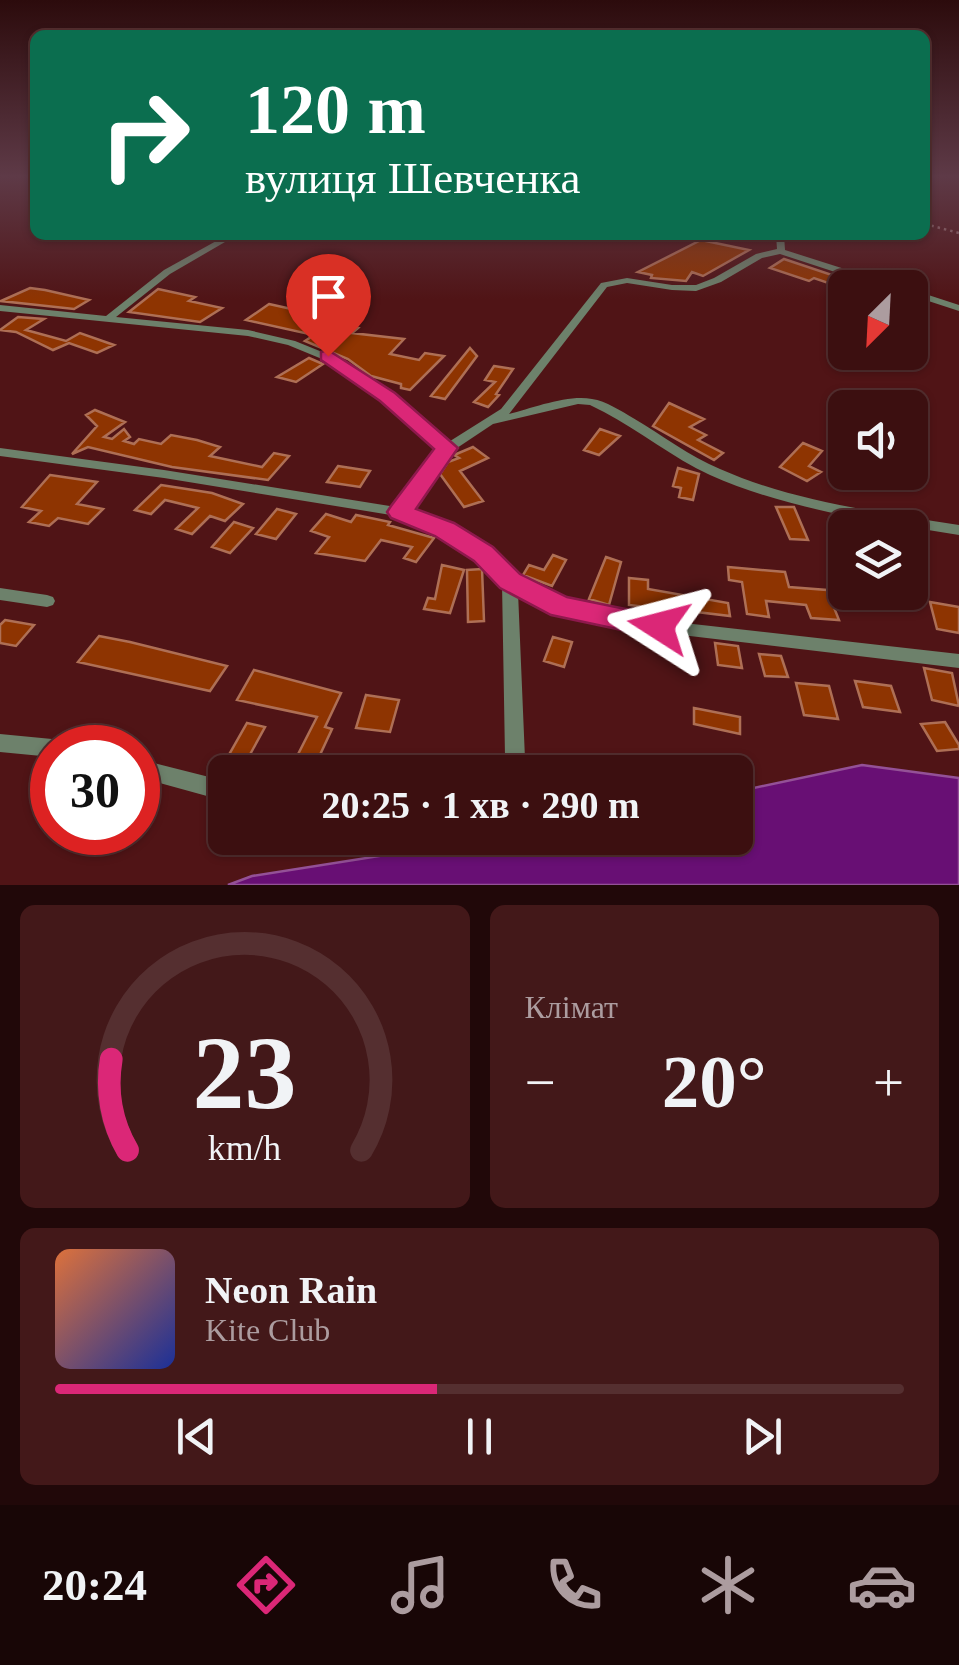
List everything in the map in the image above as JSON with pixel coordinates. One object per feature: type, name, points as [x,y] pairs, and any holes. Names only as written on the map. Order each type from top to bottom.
[{"type":"street","points":[[110,317],[167,272],[224,240]]},
{"type":"street","points":[[780,240],[781,251]]},
{"type":"street","points":[[400,512],[447,448],[505,411],[604,285],[629,278],[692,289],[764,254],[781,251],[840,270]]},
{"type":"street","points":[[928,298],[959,308]]},
{"type":"street","points":[[0,308],[248,333],[328,356],[388,397],[447,448]]},
{"type":"street","points":[[493,421],[578,401],[592,402],[712,471],[752,486],[846,510],[959,530]]},
{"type":"street","points":[[0,452],[400,512],[444,530],[484,554],[510,581],[561,607],[622,622],[959,661]]},
{"type":"street","points":[[510,581],[516,755]]},
{"type":"street","points":[[0,594],[46,600]]},
{"type":"street","points":[[0,743],[30,746]]},
{"type":"street","points":[[160,774],[208,787]]},
{"type":"path","points":[[930,225],[959,233]]},
{"type":"shaded area","points":[[862,765],[959,778],[959,885],[228,885],[252,876],[385,855],[753,855],[753,788]]},
{"type":"building","points":[[701,240],[749,250],[703,276],[692,272],[686,281],[651,278],[652,275],[638,272]]},
{"type":"building","points":[[784,259],[828,274],[828,283],[814,278],[809,281],[770,268]]},
{"type":"building","points":[[30,288],[89,300],[74,309],[1,301]]},
{"type":"building","points":[[158,289],[222,308],[200,322],[129,312]]},
{"type":"building","points":[[269,304],[337,319],[331,323],[358,328],[352,333],[404,339],[390,354],[419,360],[425,353],[444,356],[410,390],[401,388],[401,384],[371,376],[348,359],[305,341],[314,335],[246,320]]},
{"type":"building","points":[[18,317],[44,319],[26,330],[66,341],[80,333],[114,345],[97,353],[69,343],[53,350],[16,332],[0,330]]},
{"type":"building","points":[[470,348],[477,356],[445,399],[431,396]]},
{"type":"building","points":[[309,358],[323,364],[296,382],[277,377]]},
{"type":"building","points":[[494,366],[513,369],[488,407],[474,402],[495,382],[485,380]]},
{"type":"building","points":[[669,403],[704,419],[690,427],[706,435],[698,440],[723,453],[714,460],[653,426]]},
{"type":"building","points":[[95,410],[125,422],[104,437],[112,439],[124,429],[130,437],[124,441],[134,444],[139,439],[161,444],[171,435],[220,447],[210,456],[262,467],[274,453],[289,456],[268,480],[172,467],[88,447],[72,454],[97,426],[86,415]]},
{"type":"building","points":[[600,429],[620,436],[599,455],[584,450]]},
{"type":"building","points":[[803,443],[822,451],[809,466],[821,472],[807,481],[780,467]]},
{"type":"building","points":[[473,447],[488,458],[460,471],[483,501],[464,507],[440,474],[448,462],[459,458],[454,455]]},
{"type":"building","points":[[338,466],[370,471],[360,487],[327,482]]},
{"type":"building","points":[[678,468],[699,474],[693,500],[679,497],[681,488],[673,486]]},
{"type":"building","points":[[50,475],[97,482],[77,504],[103,509],[88,524],[58,518],[49,526],[29,522],[41,511],[22,507]]},
{"type":"building","points":[[161,485],[212,493],[243,504],[225,521],[210,516],[192,534],[176,529],[198,508],[165,500],[151,514],[135,510]]},
{"type":"building","points":[[776,507],[794,507],[808,540],[790,539]]},
{"type":"building","points":[[277,509],[296,514],[276,539],[256,534]]},
{"type":"building","points":[[326,514],[351,522],[356,515],[390,522],[388,525],[434,538],[416,562],[404,558],[412,547],[381,540],[365,561],[316,553],[329,537],[311,531]]},
{"type":"building","points":[[234,522],[253,528],[230,553],[212,547]]},
{"type":"building","points":[[553,555],[566,560],[552,586],[523,575],[529,565],[544,570]]},
{"type":"building","points":[[606,557],[621,562],[609,605],[589,599]]},
{"type":"building","points":[[442,565],[464,570],[450,613],[424,609],[428,598],[435,599]]},
{"type":"building","points":[[728,567],[785,572],[789,587],[827,590],[828,610],[835,610],[839,620],[811,618],[806,605],[766,601],[769,617],[747,614],[742,582],[729,580]]},
{"type":"building","points":[[482,569],[484,621],[468,622],[467,570]]},
{"type":"building","points":[[629,578],[648,580],[648,589],[728,603],[730,616],[688,611],[688,616],[629,605]]},
{"type":"building","points":[[930,602],[959,607],[959,633],[937,629]]},
{"type":"building","points":[[5,620],[34,625],[16,646],[0,643],[0,625]]},
{"type":"building","points":[[99,636],[227,666],[210,691],[78,662]]},
{"type":"building","points":[[553,637],[572,642],[564,667],[544,661]]},
{"type":"building","points":[[715,643],[738,646],[742,668],[718,665]]},
{"type":"building","points":[[759,654],[781,656],[788,677],[765,676]]},
{"type":"building","points":[[924,668],[952,673],[959,706],[932,700]]},
{"type":"building","points":[[254,670],[341,693],[325,727],[332,729],[320,755],[298,755],[317,717],[237,700]]},
{"type":"building","points":[[855,681],[891,686],[900,712],[863,707]]},
{"type":"building","points":[[796,683],[829,686],[838,719],[804,715]]},
{"type":"building","points":[[366,695],[399,700],[390,732],[356,728]]},
{"type":"building","points":[[694,708],[740,717],[740,734],[694,724]]},
{"type":"building","points":[[945,722],[959,749],[937,751],[921,724]]},
{"type":"building","points":[[247,723],[265,727],[250,755],[229,755]]},
{"type":"route","points":[[328,356],[388,397],[447,448],[400,512],[444,530],[484,554],[510,581],[561,607],[622,622],[659,626]]}]
